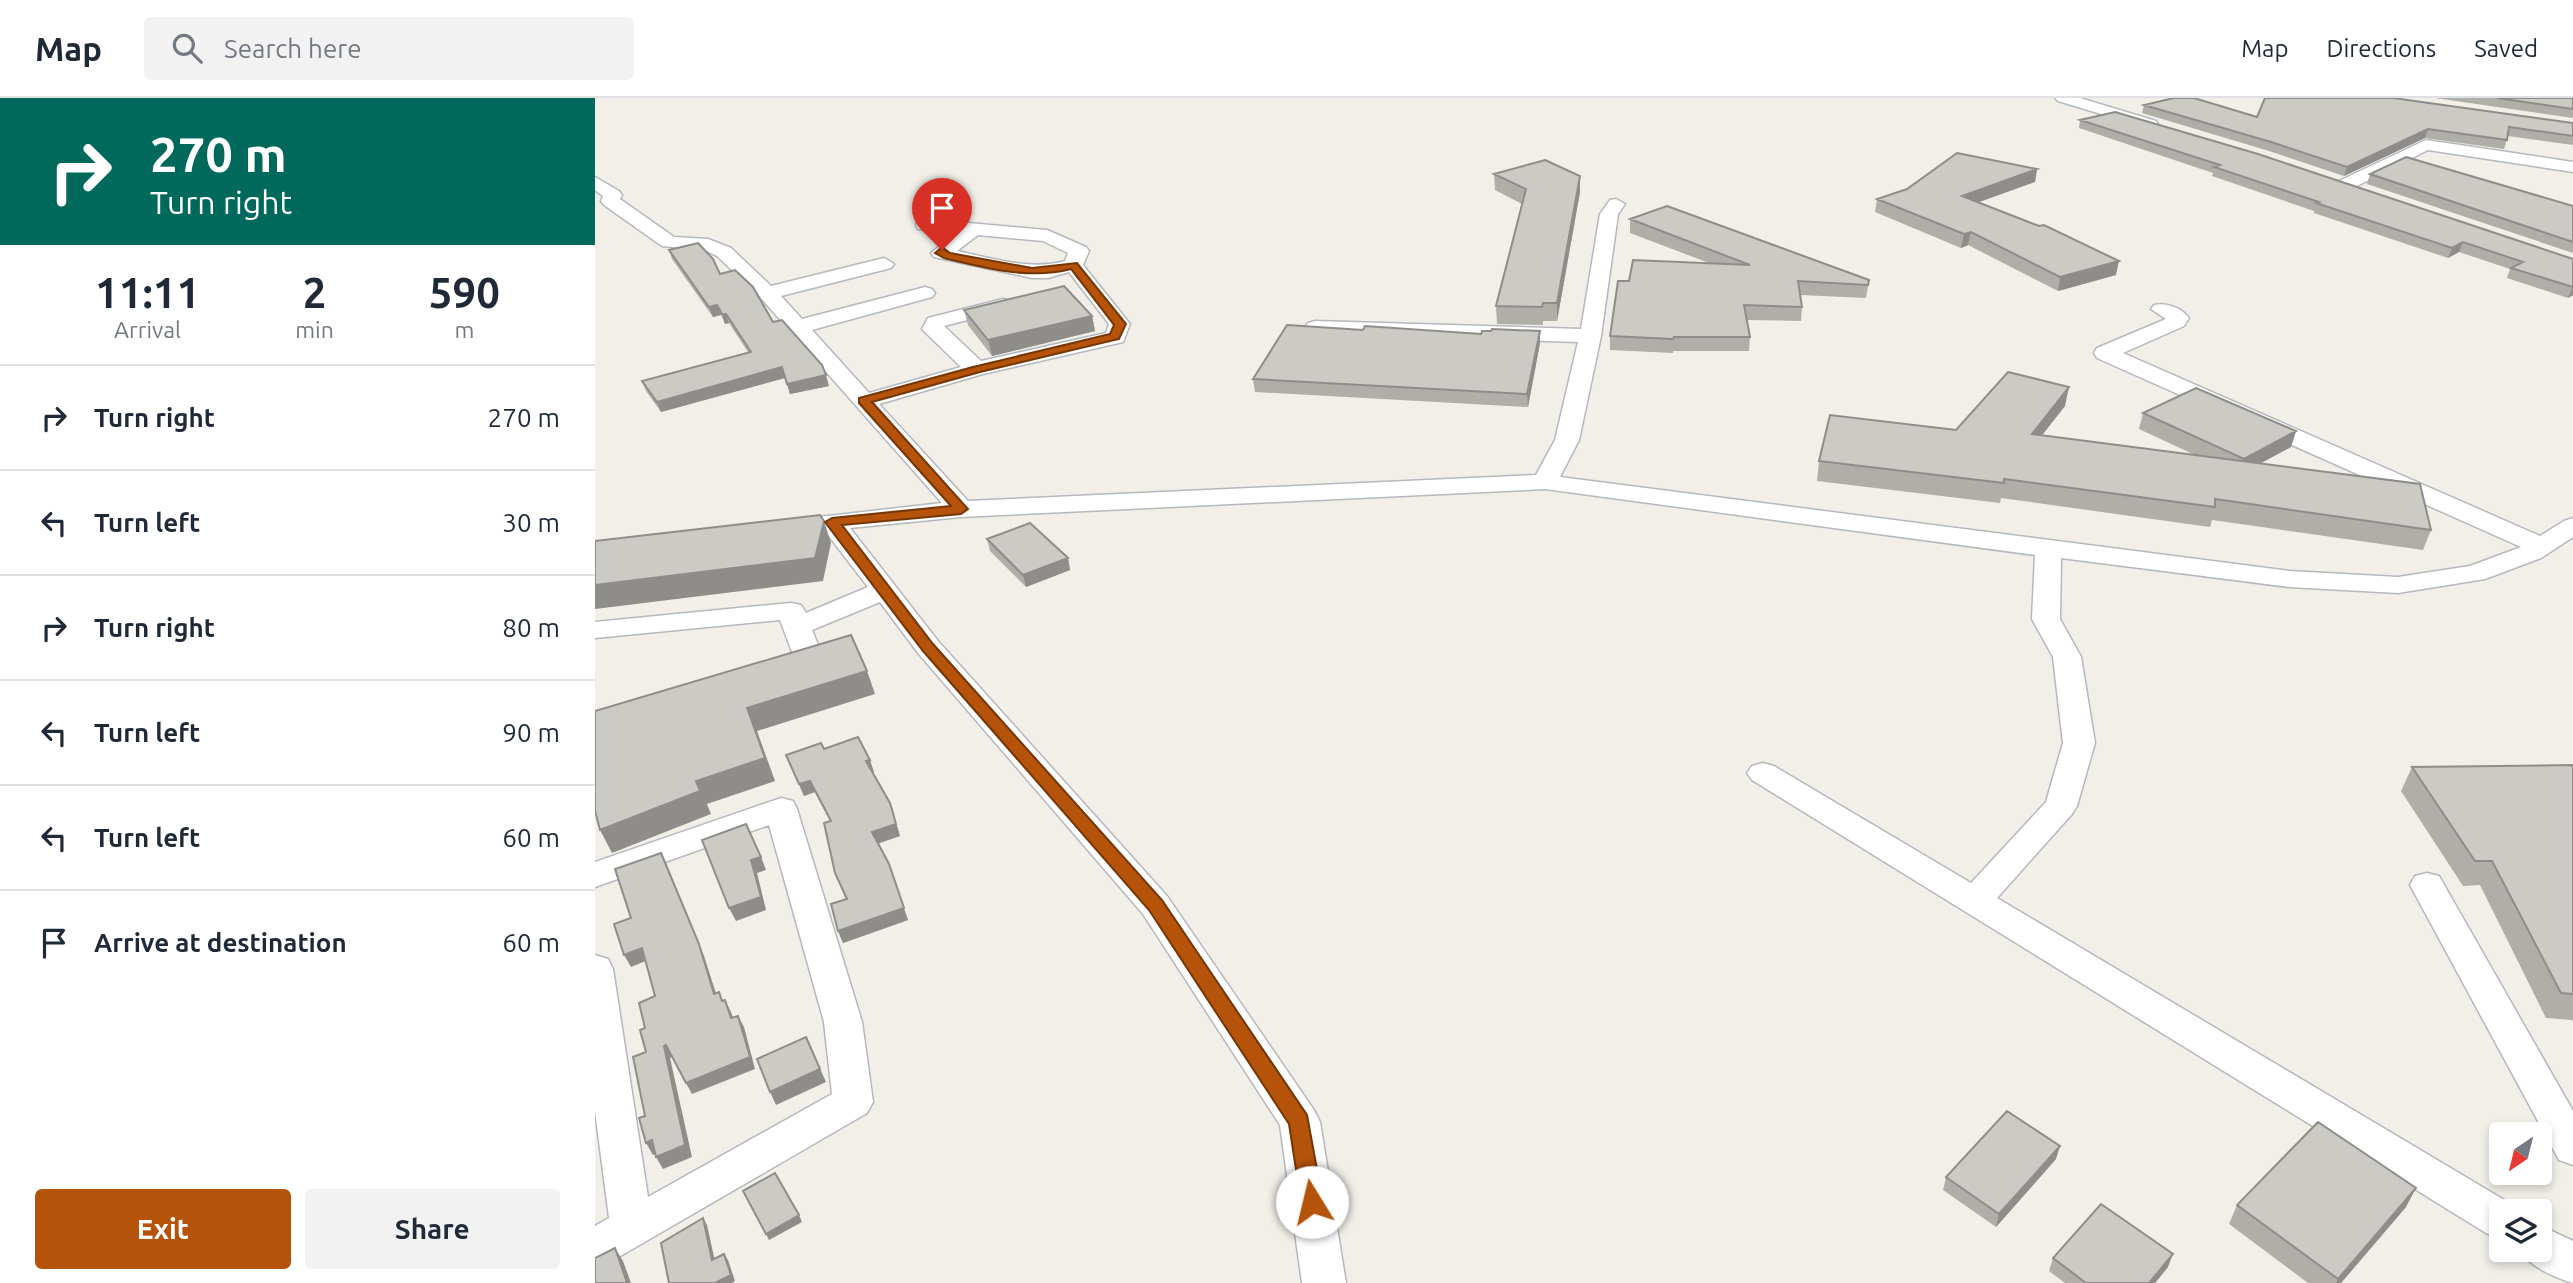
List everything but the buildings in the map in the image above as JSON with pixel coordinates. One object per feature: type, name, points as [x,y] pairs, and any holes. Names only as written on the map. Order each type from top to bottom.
[{"type":"street","points":[[2063,98],[2169,130]]},
{"type":"street","points":[[2370,194],[2339,183],[2400,157],[2429,138],[2573,167]]},
{"type":"street","points":[[2400,157],[2427,165]]},
{"type":"street","points":[[595,182],[613,195],[602,202],[669,242],[708,245],[724,252],[767,293],[961,509]]},
{"type":"street","points":[[1545,482],[1567,440],[1590,336],[1609,214],[1616,204]]},
{"type":"street","points":[[925,225],[1047,236],[1079,251],[1073,265]]},
{"type":"street","points":[[975,229],[941,253],[1032,272],[1048,272],[1073,265]]},
{"type":"street","points":[[767,293],[884,264]]},
{"type":"street","points":[[864,401],[977,369],[1115,337],[1120,324],[1073,265]]},
{"type":"street","points":[[1061,291],[1089,285]]},
{"type":"street","points":[[798,327],[925,292]]},
{"type":"street","points":[[977,369],[933,329],[935,322],[1021,301]]},
{"type":"street","points":[[2161,309],[2179,318],[2177,322],[2105,353],[2542,546]]},
{"type":"street","points":[[1315,327],[1590,336]]},
{"type":"street","points":[[755,530],[961,509],[1545,482],[2289,579],[2398,585],[2475,573],[2542,546],[2573,526]]},
{"type":"street","points":[[832,522],[928,647],[1155,905],[1300,1122],[1324,1283]]},
{"type":"street","points":[[1975,900],[2061,806],[2079,743],[2067,657],[2046,619],[2049,548]]},
{"type":"street","points":[[797,626],[886,590]]},
{"type":"street","points":[[595,630],[791,611],[810,662],[756,677]]},
{"type":"street","points":[[1763,773],[2489,1213]]},
{"type":"street","points":[[595,875],[781,809],[843,1022],[853,1102],[595,1248]]},
{"type":"street","points":[[2427,884],[2573,1148]]},
{"type":"street","points":[[595,969],[631,1226]]},
{"type":"street","points":[[2552,1252],[2573,1264]]},
{"type":"route","points":[[942,250],[941,253],[948,256],[1032,272],[1048,272],[1073,265],[1120,324],[1115,337],[977,369],[864,401],[961,509],[832,522],[928,647],[1155,905],[1300,1122],[1312,1202]]}]
